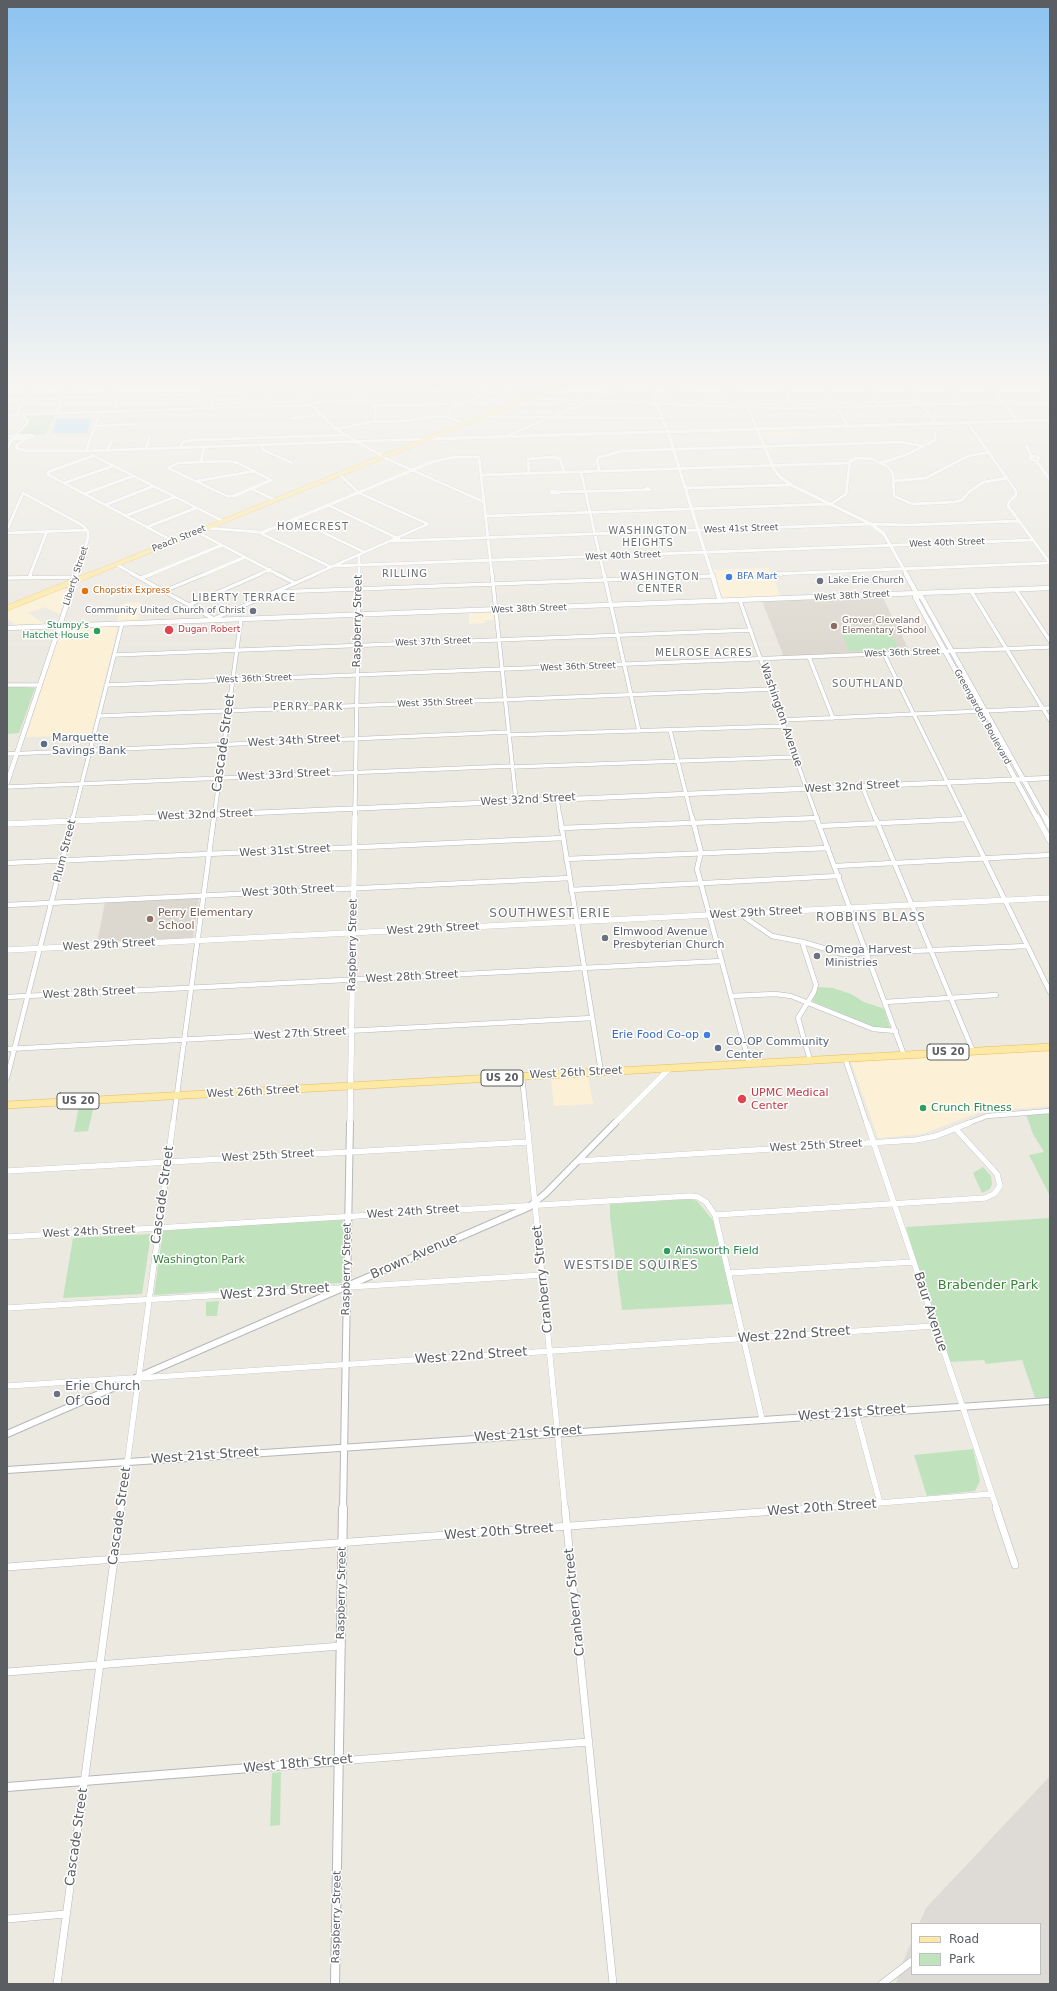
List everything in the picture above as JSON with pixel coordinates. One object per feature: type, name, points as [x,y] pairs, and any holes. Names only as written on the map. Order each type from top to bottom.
[{"type":"main road","name":"Peach Street","points":[[7,608],[75,578],[85,576],[116,564],[339,474]]},
{"type":"main road","name":"West 38th Street","points":[[7,628],[720,602],[1050,588]]},
{"type":"main road","name":"West 26th Street","points":[[7,1105],[1050,1046]]},
{"type":"street","points":[[47,473],[173,541]]},
{"type":"street","points":[[64,483],[93,473]]},
{"type":"street","points":[[127,473],[223,521]]},
{"type":"street","points":[[178,473],[229,496],[252,489],[271,480],[258,473]]},
{"type":"street","points":[[197,482],[245,473]]},
{"type":"street","points":[[261,533],[406,473]]},
{"type":"street","points":[[419,473],[484,502]]},
{"type":"street","points":[[516,800],[481,475],[548,473]]},
{"type":"street","points":[[580,473],[639,731]]},
{"type":"street","points":[[680,473],[720,602]]},
{"type":"street","name":"Greengarden Boulevard","points":[[777,473],[780,477],[791,484],[870,524],[884,534],[892,546],[917,594],[921,596],[1050,827]]},
{"type":"street","points":[[486,516],[830,504],[841,499],[846,494],[848,473]]},
{"type":"street","points":[[892,473],[893,493],[895,497],[905,502],[920,504],[958,502],[970,491],[984,482],[1007,478]]},
{"type":"street","points":[[893,481],[926,478],[936,473]]},
{"type":"street","points":[[1003,473],[1016,492],[1016,495],[1009,502],[1008,506],[1050,563]]},
{"type":"street","points":[[116,564],[213,620],[295,582],[428,524],[359,492],[339,474]]},
{"type":"street","points":[[84,494],[133,476]]},
{"type":"street","points":[[685,488],[791,484]]},
{"type":"street","points":[[104,505],[154,486]]},
{"type":"street","points":[[252,489],[275,500]]},
{"type":"street","points":[[560,492],[643,490]]},
{"type":"street","name":"Liberty Street","points":[[7,531],[23,493],[78,523],[87,530],[88,538],[7,783]]},
{"type":"street","points":[[125,516],[175,497]]},
{"type":"street","points":[[328,505],[403,540]]},
{"type":"street","points":[[147,527],[196,508]]},
{"type":"street","points":[[295,519],[364,552]]},
{"type":"street","name":"West 41st Street","points":[[392,541],[870,524],[907,525],[1019,521]]},
{"type":"street","points":[[206,528],[214,530],[243,530],[261,533],[332,566]]},
{"type":"street","points":[[7,531],[87,530]]},
{"type":"street","points":[[29,578],[47,531]]},
{"type":"street","points":[[197,532],[295,582]]},
{"type":"street","name":"West 40th Street","points":[[332,566],[1033,540]]},
{"type":"street","points":[[141,578],[222,545]]},
{"type":"street","name":"Raspberry Street","points":[[336,1984],[359,555]]},
{"type":"street","points":[[164,591],[246,557]]},
{"type":"street","points":[[773,574],[1050,563]]},
{"type":"street","points":[[189,605],[270,569]]},
{"type":"street","points":[[274,592],[712,576]]},
{"type":"street","points":[[7,578],[75,578]]},
{"type":"street","points":[[1016,590],[1050,641]]},
{"type":"street","points":[[971,592],[1050,720]]},
{"type":"street","name":"Greengarden Boulevard","points":[[917,594],[915,597],[1050,841]]},
{"type":"street","name":"Washington Avenue","points":[[740,601],[806,789],[904,1054]]},
{"type":"street","name":"Cascade Street","points":[[57,1984],[177,1096],[183,1040],[198,941],[208,854],[241,619]]},
{"type":"street","name":"Plum Street","points":[[7,1078],[122,624]]},
{"type":"street","name":"West 37th Street","points":[[114,655],[751,630]]},
{"type":"street","name":"West 36th Street","points":[[106,685],[1050,647]]},
{"type":"street","points":[[884,654],[1050,992]]},
{"type":"street","points":[[808,657],[833,718]]},
{"type":"street","points":[[7,685],[40,685]]},
{"type":"street","name":"West 35th Street","points":[[99,716],[772,689]]},
{"type":"street","points":[[782,720],[1050,708]]},
{"type":"street","name":"West 34th Street","points":[[7,754],[356,738],[784,726]]},
{"type":"street","points":[[670,730],[701,853],[697,867],[749,1063]]},
{"type":"street","name":"West 33rd Street","points":[[7,787],[512,766],[795,757]]},
{"type":"street","name":"West 32nd Street","points":[[7,824],[557,798],[1050,778]]},
{"type":"street","points":[[862,786],[973,1051]]},
{"type":"street","points":[[557,798],[601,1072]]},
{"type":"street","points":[[561,828],[817,818]]},
{"type":"street","points":[[820,826],[965,819]]},
{"type":"street","name":"West 31st Street","points":[[7,863],[563,838]]},
{"type":"street","points":[[566,859],[828,848]]},
{"type":"street","points":[[835,866],[1050,855]]},
{"type":"street","points":[[571,890],[839,876]]},
{"type":"street","name":"West 30th Street","points":[[7,905],[570,878]]},
{"type":"street","name":"West 29th Street","points":[[7,950],[1050,898]]},
{"type":"street","points":[[740,914],[772,936],[802,942],[837,953],[1027,946]]},
{"type":"street","points":[[802,942],[816,985],[814,992],[798,1018],[810,1060]]},
{"type":"street","name":"West 28th Street","points":[[7,997],[722,961]]},
{"type":"street","points":[[731,996],[780,994],[808,1002],[873,1030],[896,1031]]},
{"type":"street","points":[[885,1002],[996,996]]},
{"type":"street","name":"West 27th Street","points":[[7,1049],[592,1018]]},
{"type":"street","name":"Baur Avenue","points":[[845,1058],[934,1326],[963,1406],[1015,1565]]},
{"type":"street","name":"Brown Avenue","points":[[7,1434],[139,1378],[534,1204],[670,1068]]},
{"type":"street","name":"Cranberry Street","points":[[522,1077],[534,1204],[543,1275],[559,1432],[613,1984]]},
{"type":"street","name":"West 25th Street","points":[[578,1161],[923,1139],[986,1116],[1050,1111]]},
{"type":"street","points":[[762,1419],[730,1273],[715,1215],[985,1198],[998,1191],[1000,1181],[995,1171],[954,1128]]},
{"type":"street","name":"West 25th Street","points":[[7,1171],[529,1142]]},
{"type":"street","name":"West 24th Street","points":[[7,1237],[534,1204],[690,1196],[698,1197],[706,1202],[715,1215]]},
{"type":"street","points":[[730,1273],[914,1262]]},
{"type":"street","name":"West 23rd Street","points":[[7,1308],[543,1275]]},
{"type":"street","name":"West 22nd Street","points":[[7,1386],[934,1326]]},
{"type":"street","name":"West 21st Street","points":[[7,1470],[559,1432],[1050,1401]]},
{"type":"street","points":[[856,1413],[880,1503]]},
{"type":"street","name":"West 20th Street","points":[[7,1567],[568,1527],[991,1494]]},
{"type":"street","points":[[7,1672],[341,1646]]},
{"type":"street","name":"West 18th Street","points":[[7,1787],[589,1742]]},
{"type":"street","points":[[7,1919],[66,1914]]},
{"type":"street","points":[[882,1984],[911,1962]]},
{"type":"shaded area","points":[[769,568],[781,597],[722,599],[712,570]]},
{"type":"shaded area","points":[[63,588],[68,590],[60,614],[44,607],[28,613],[44,624],[16,625],[7,619],[7,610]]},
{"type":"shaded area","name":"Grover Cleveland Elementary School","points":[[882,596],[910,652],[784,657],[762,601]]},
{"type":"shaded area","points":[[129,602],[142,603],[138,621],[117,622],[121,605]]},
{"type":"shaded area","points":[[469,612],[493,612],[494,620],[485,620],[485,623],[469,624]]},
{"type":"shaded area","points":[[118,626],[91,735],[26,737],[61,629]]},
{"type":"shaded area","name":"Perry Elementary School","points":[[199,898],[193,938],[97,943],[105,902]]},
{"type":"shaded area","points":[[1050,1050],[1050,1106],[980,1112],[922,1134],[878,1138],[851,1061]]},
{"type":"shaded area","points":[[588,1076],[593,1104],[554,1106],[551,1078]]},
{"type":"shaded area","points":[[1050,1776],[1050,1984],[896,1984],[899,1971],[911,1942],[911,1975],[1041,1975],[1041,1923],[919,1923],[926,1908]]},
{"type":"green space","points":[[891,632],[899,649],[849,651],[842,634]]},
{"type":"green space","points":[[7,686],[35,688],[19,733],[7,734]]},
{"type":"green space","points":[[818,987],[833,988],[851,994],[864,1002],[884,1009],[890,1028],[876,1028],[814,1002],[812,1000]]},
{"type":"green space","points":[[79,1106],[94,1106],[88,1131],[74,1132]]},
{"type":"green space","points":[[1050,1113],[1050,1196],[1029,1155],[1044,1152],[1033,1134],[1026,1114]]},
{"type":"green space","points":[[983,1167],[991,1176],[992,1184],[990,1189],[982,1193],[973,1173]]},
{"type":"green space","name":"Ainsworth Field","points":[[691,1199],[697,1201],[713,1220],[733,1304],[622,1310],[610,1217],[610,1204]]},
{"type":"green space","name":"Brabender Park","points":[[1050,1218],[1050,1397],[1035,1398],[1022,1360],[986,1364],[984,1360],[950,1362],[927,1298],[906,1227]]},
{"type":"green space","name":"Washington Park","points":[[341,1219],[344,1221],[343,1279],[341,1283],[154,1295],[163,1230]]},
{"type":"green space","points":[[151,1234],[142,1294],[63,1298],[73,1238]]},
{"type":"green space","points":[[219,1301],[217,1316],[206,1316],[206,1302]]},
{"type":"green space","points":[[973,1449],[980,1481],[975,1491],[927,1496],[914,1455]]},
{"type":"green space","points":[[281,1772],[280,1825],[270,1826],[272,1773]]},
{"type":"place","name":"BFA Mart","points":[[729,577]]},
{"type":"place","name":"Lake Erie Church","points":[[820,581]]},
{"type":"place","name":"Chopstix Express","points":[[85,591]]},
{"type":"place","name":"Community United Church of Christ","points":[[253,611]]},
{"type":"place","name":"Grover Cleveland Elementary School","points":[[834,626]]},
{"type":"place","name":"Dugan Robert","points":[[169,630]]},
{"type":"place","name":"Stumpy's Hatchet House","points":[[97,631]]},
{"type":"place","name":"Marquette Savings Bank","points":[[44,744]]},
{"type":"place","name":"Perry Elementary School","points":[[150,919]]},
{"type":"place","name":"Elmwood Avenue Presbyterian Church","points":[[605,938]]},
{"type":"place","name":"Omega Harvest Ministries","points":[[817,956]]},
{"type":"place","name":"Erie Food Co-op","points":[[707,1035]]},
{"type":"place","name":"CO-OP Community Center","points":[[718,1048]]},
{"type":"place","name":"UPMC Medical Center","points":[[742,1099]]},
{"type":"place","name":"Crunch Fitness","points":[[923,1108]]},
{"type":"place","name":"Ainsworth Field","points":[[667,1251]]},
{"type":"place","name":"Erie Church Of God","points":[[57,1394]]},
{"type":"district","name":"HOMECREST","points":[[313,527]]},
{"type":"district","name":"WASHINGTON HEIGHTS","points":[[648,536]]},
{"type":"district","name":"RILLING","points":[[405,574]]},
{"type":"district","name":"WASHINGTON CENTER","points":[[660,582]]},
{"type":"district","name":"LIBERTY TERRACE","points":[[244,598]]},
{"type":"district","name":"MELROSE ACRES","points":[[704,653]]},
{"type":"district","name":"SOUTHLAND","points":[[868,684]]},
{"type":"district","name":"PERRY PARK","points":[[308,707]]},
{"type":"district","name":"SOUTHWEST ERIE","points":[[550,914]]},
{"type":"district","name":"ROBBINS BLASS","points":[[871,918]]},
{"type":"district","name":"WESTSIDE SQUIRES","points":[[631,1266]]}]
